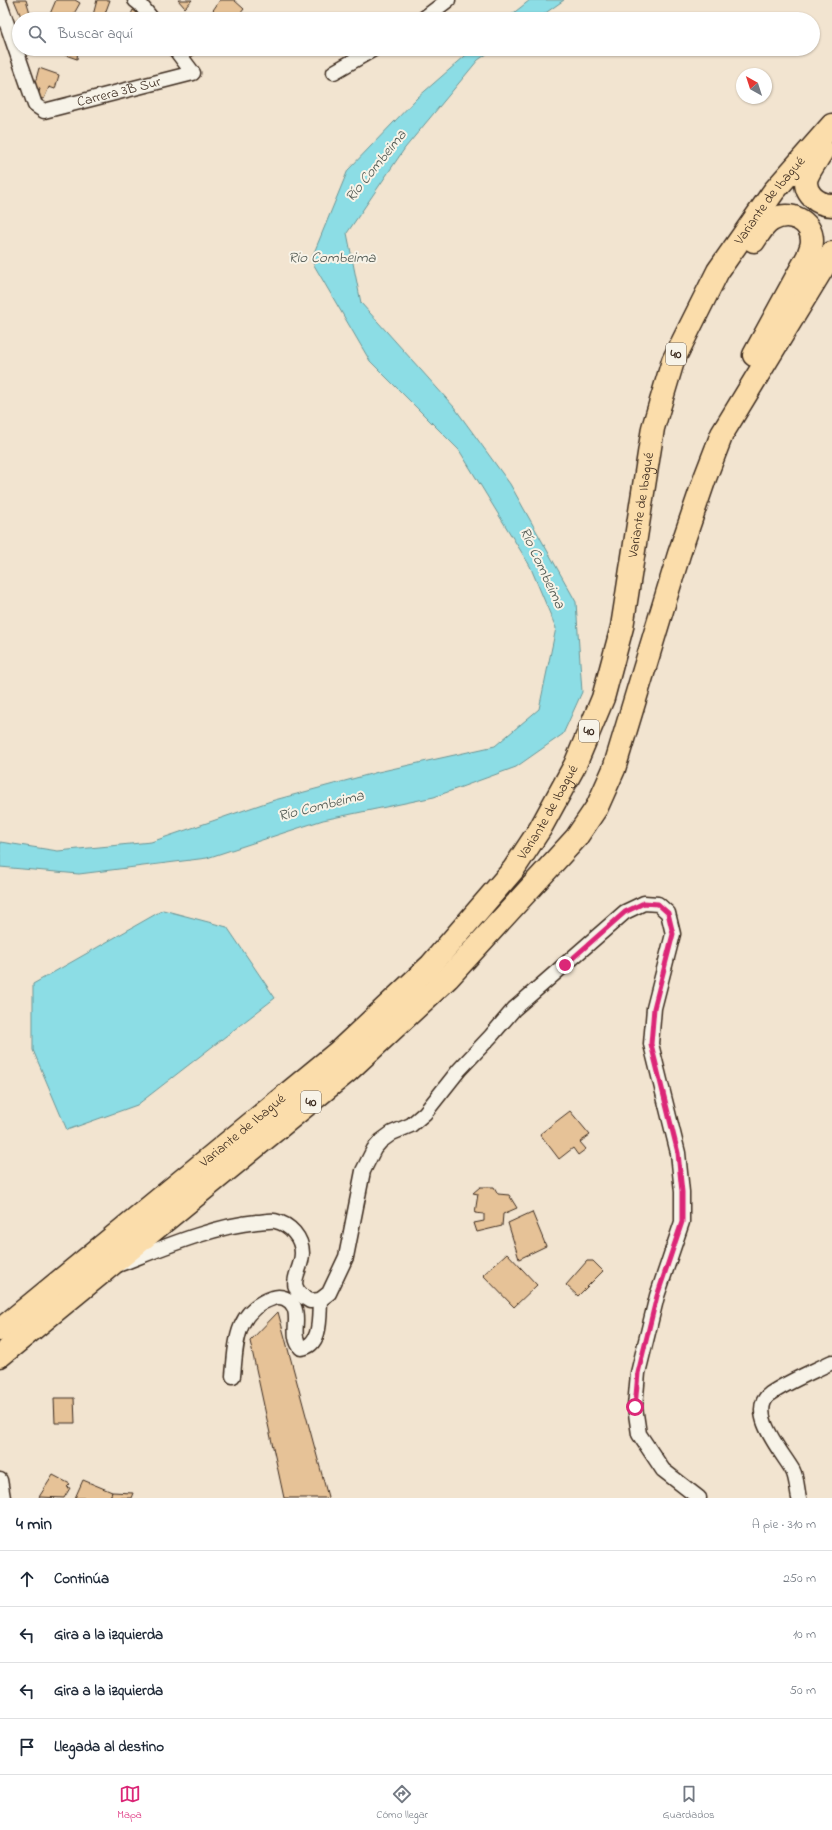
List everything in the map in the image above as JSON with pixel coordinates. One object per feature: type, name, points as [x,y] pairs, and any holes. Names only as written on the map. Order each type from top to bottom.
[{"type":"highway","name":"Variante de Ibagué","points":[[0,1330],[338,1052],[431,965],[513,870],[540,829],[575,765],[603,698],[622,627],[643,500],[653,428],[673,361],[718,271],[774,191],[832,125]]},
{"type":"highway","points":[[832,138],[814,164],[807,179],[808,190],[812,198],[822,204],[832,205]]},
{"type":"highway","points":[[643,500],[659,477],[669,422],[684,372],[711,310],[763,228],[771,220],[782,215],[793,216],[802,220],[810,232],[812,242],[808,256],[724,410],[722,434]]},
{"type":"highway","name":"Variante de Ibagué","points":[[0,1356],[348,1072],[448,978],[576,838],[597,807],[614,769],[679,554],[722,434],[832,253]]},
{"type":"street","points":[[135,0],[146,12]]},
{"type":"street","points":[[432,12],[448,0]]},
{"type":"street","name":"Carrera 3B Sur","points":[[0,4],[12,39]]},
{"type":"street","name":"Carrera 3B Sur","points":[[18,56],[35,105],[44,111],[193,73],[180,56]]},
{"type":"street","points":[[334,72],[362,56]]},
{"type":"street","points":[[107,1269],[188,1239],[243,1223],[274,1221],[284,1224],[296,1233],[302,1254],[294,1281],[298,1290],[310,1301],[320,1300],[329,1293],[346,1257],[363,1171],[374,1149],[381,1141],[392,1133],[411,1126],[425,1113],[459,1070],[529,994],[565,965],[625,912],[644,903],[658,904],[668,913],[673,934],[654,1008],[651,1044],[678,1153],[682,1192],[682,1222],[657,1296],[638,1373],[635,1407],[639,1434],[663,1470],[699,1498]]},
{"type":"street","points":[[233,1376],[235,1350],[240,1328],[245,1316],[253,1308],[278,1296],[288,1300],[294,1308],[296,1342],[301,1348],[308,1347],[314,1343],[320,1300]]},
{"type":"street","points":[[799,1498],[794,1473],[766,1427],[761,1414],[761,1405],[769,1395],[832,1362]]},
{"type":"street","points":[[0,1480],[3,1498]]},
{"type":"water","points":[[530,0],[564,0],[547,12],[515,12]]},
{"type":"water","name":"Rio Combeima","points":[[465,56],[484,56],[478,60],[405,148],[347,233],[361,303],[454,407],[510,484],[576,602],[582,692],[563,734],[516,767],[434,797],[323,820],[207,858],[79,874],[0,867],[0,842],[58,851],[151,842],[271,801],[378,772],[495,746],[539,709],[556,628],[530,566],[459,450],[370,361],[311,260],[348,170],[417,98]]},
{"type":"water","points":[[163,910],[227,927],[275,998],[137,1105],[67,1130],[33,1050],[33,984]]},
{"type":"building","points":[[14,0],[26,0],[30,12],[19,12]]},
{"type":"building","points":[[56,0],[75,0],[80,3],[75,12],[51,12]]},
{"type":"building","points":[[97,0],[110,0],[106,12],[94,12]]},
{"type":"building","points":[[178,0],[192,0],[185,8]]},
{"type":"building","points":[[220,0],[234,0],[244,9],[242,12],[212,12]]},
{"type":"building","points":[[68,56],[77,56],[77,59]]},
{"type":"building","points":[[183,56],[193,56],[185,62]]},
{"type":"building","points":[[39,68],[59,75],[55,89],[49,87],[44,99],[37,98],[40,89],[34,87]]},
{"type":"building","points":[[570,1111],[590,1135],[580,1142],[586,1149],[578,1155],[573,1148],[559,1159],[540,1134]]},
{"type":"building","points":[[480,1187],[494,1187],[498,1194],[509,1195],[517,1208],[503,1214],[502,1226],[477,1232],[474,1223],[484,1221],[484,1214],[475,1213],[478,1194],[473,1193]]},
{"type":"building","points":[[532,1212],[546,1246],[519,1259],[508,1223]]},
{"type":"building","points":[[507,1253],[537,1285],[514,1307],[483,1275]]},
{"type":"building","points":[[587,1261],[593,1261],[603,1271],[578,1296],[566,1285]]},
{"type":"building","points":[[278,1312],[328,1497],[325,1498],[284,1498],[250,1341]]},
{"type":"building","points":[[54,1398],[74,1398],[75,1423],[55,1423]]},
{"type":"building","points":[[53,1475],[70,1484],[67,1487],[70,1488],[64,1498],[39,1497]]},
{"type":"building","points":[[83,1480],[112,1492],[110,1498],[75,1498]]},
{"type":"building","points":[[112,1492],[133,1493],[131,1498],[110,1498]]},
{"type":"route","points":[[565,965],[625,912],[644,903],[658,904],[668,913],[673,934],[654,1008],[651,1044],[678,1153],[682,1192],[682,1222],[657,1296],[638,1373],[635,1407]]},
{"type":"water label","name":"Río Combeima","points":[[376,166]]},
{"type":"water label","name":"Río Combeima","points":[[542,568]]},
{"type":"water label","name":"Río Combeima","points":[[321,806]]}]
